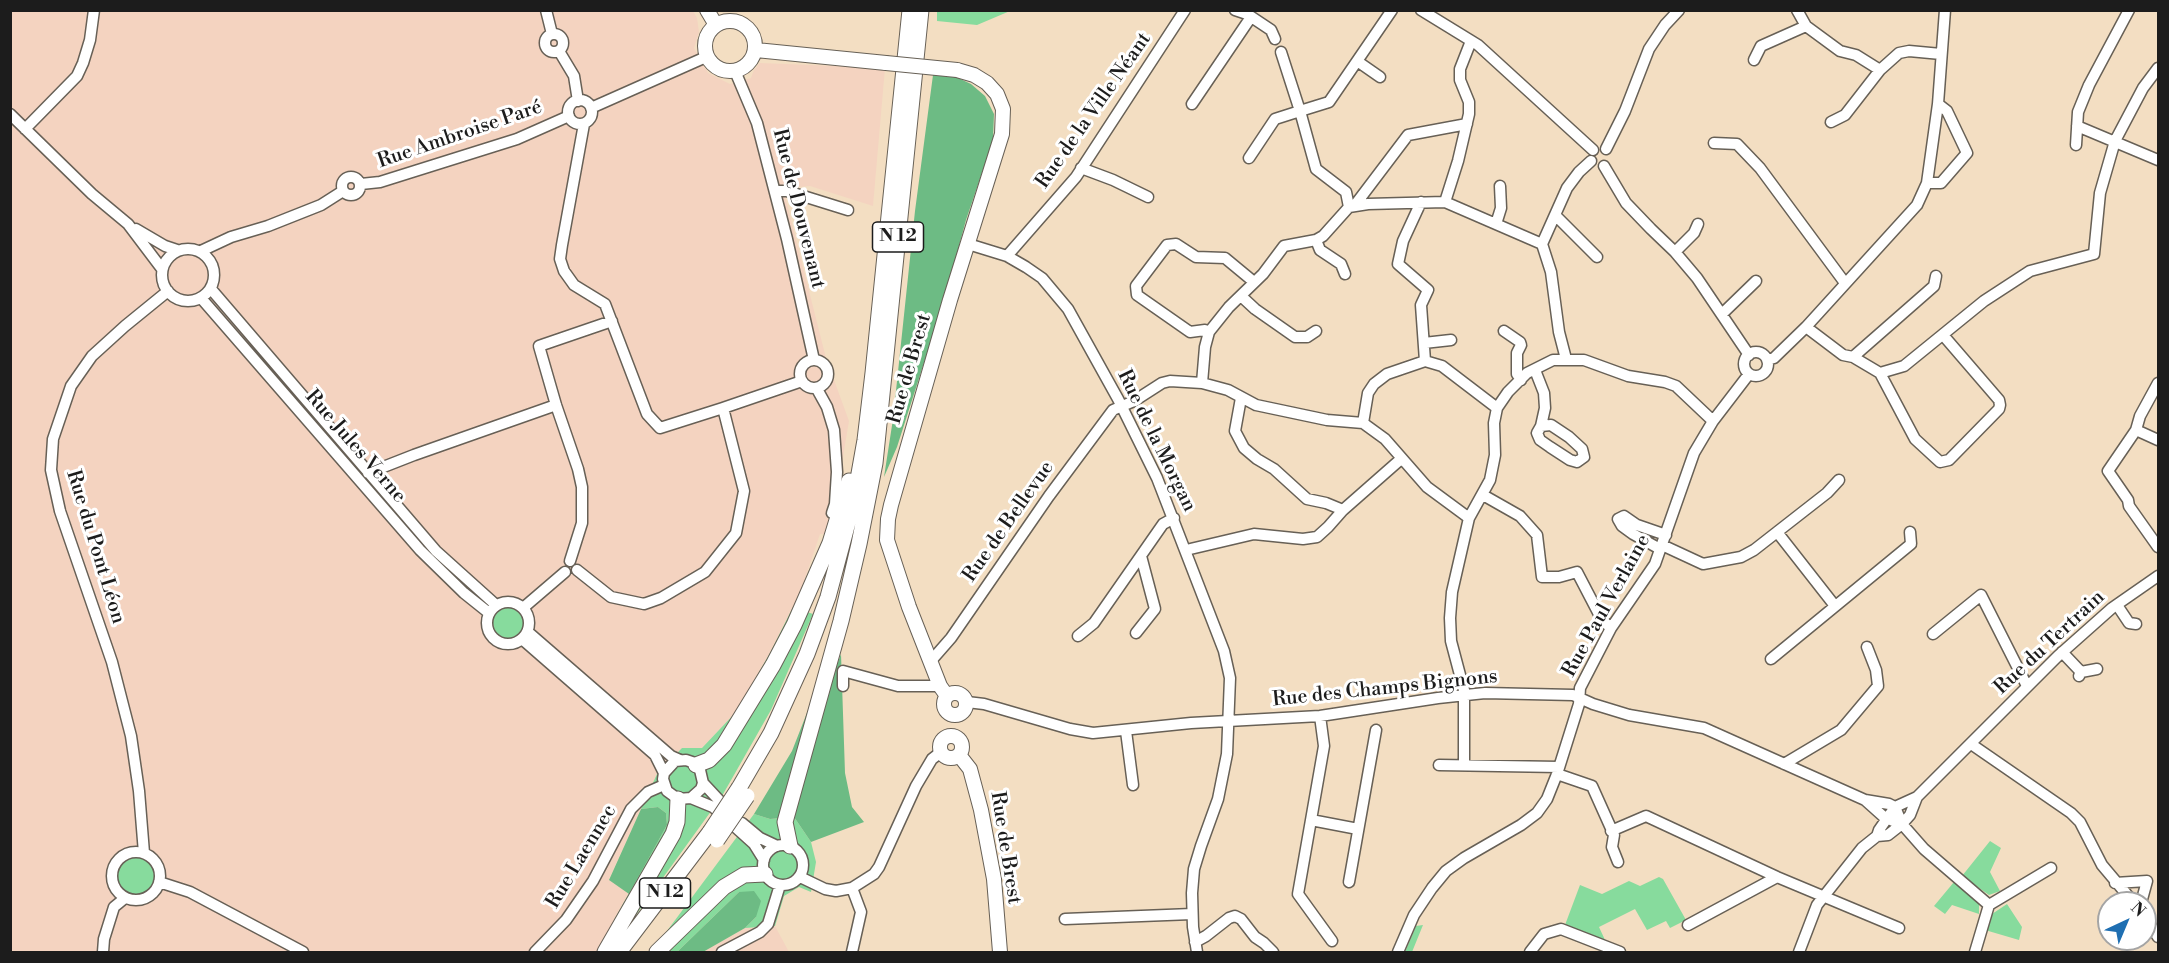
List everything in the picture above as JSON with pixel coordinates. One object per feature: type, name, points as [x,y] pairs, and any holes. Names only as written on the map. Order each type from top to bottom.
[{"type":"highway","name":"N 12","points":[[743,792],[788,699],[828,597],[855,496],[873,373],[910,10]]},
{"type":"highway","name":"N 12","points":[[629,952],[713,836],[789,720],[819,653],[836,603],[875,463],[921,10]]},
{"type":"highway","points":[[696,765],[709,760],[724,745],[778,655],[830,543],[849,479],[862,408],[873,373]]},
{"type":"highway","points":[[784,846],[785,822],[841,621],[875,463]]},
{"type":"highway","points":[[605,952],[674,834],[684,798]]},
{"type":"highway","name":"N 12","points":[[619,952],[713,836]]},
{"type":"highway","points":[[657,952],[724,887],[764,867]]},
{"type":"main road","points":[[707,10],[716,25]]},
{"type":"main road","points":[[729,21],[742,24],[752,35],[756,50],[749,63],[735,71],[718,69],[706,57],[704,43],[710,30],[716,25],[729,21]]},
{"type":"main road","name":"Rue de Brest","points":[[756,50],[957,70],[974,75],[987,84],[997,94],[1003,109],[1002,134],[888,519],[887,540],[893,563],[930,662],[944,691]]},
{"type":"main road","points":[[951,737],[955,715],[966,708],[966,702],[957,692],[944,691],[944,706],[955,715]]},
{"type":"main road","points":[[951,737],[961,745],[959,755],[949,758],[941,752],[940,743],[951,737]]},
{"type":"main road","name":"Rue de Brest","points":[[959,755],[970,769],[981,810],[994,879],[1000,952]]},
{"type":"street","points":[[25,129],[77,76],[90,40],[94,10]]},
{"type":"street","points":[[546,10],[552,34],[546,37],[544,46],[550,52],[559,51],[574,76],[578,101]]},
{"type":"street","name":"Rue de la Ville Néant","points":[[1007,256],[1081,168],[1185,10]]},
{"type":"street","points":[[1235,10],[1271,30],[1275,39]]},
{"type":"street","points":[[1249,158],[1275,119],[1329,102],[1392,10]]},
{"type":"street","points":[[1421,10],[1471,41],[1495,60],[1593,150]]},
{"type":"street","points":[[1606,149],[1625,111],[1648,49],[1679,10]]},
{"type":"street","points":[[1797,10],[1806,26],[1840,51],[1856,55],[1880,70]]},
{"type":"street","points":[[1767,360],[1774,358],[1806,327],[1917,205],[1927,183],[1938,104],[1945,10]]},
{"type":"street","points":[[2076,145],[2078,112],[2089,85],[2129,10]]},
{"type":"street","points":[[1192,104],[1251,17]]},
{"type":"street","points":[[1754,60],[1761,46],[1806,26]]},
{"type":"street","points":[[1445,202],[1467,124],[1469,102],[1460,80],[1460,69],[1471,41]]},
{"type":"street","points":[[1831,122],[1845,115],[1880,70],[1899,53],[1909,51],[1941,54]]},
{"type":"street","points":[[1281,52],[1316,169],[1346,192],[1352,206]]},
{"type":"street","points":[[591,108],[706,57]]},
{"type":"street","points":[[1357,61],[1380,77]]},
{"type":"street","points":[[1880,373],[1904,366],[1984,301],[2030,271],[2094,254],[2100,193],[2115,141],[2143,88],[2158,68]]},
{"type":"street","name":"Rue de Douvenant","points":[[735,71],[757,123],[814,360]]},
{"type":"street","points":[[584,124],[573,122],[569,116],[571,105],[578,101],[586,102],[591,108],[591,116],[584,124],[560,259],[564,271],[574,285],[605,304],[647,414],[660,428],[802,381]]},
{"type":"street","points":[[1927,183],[1941,183],[1967,153],[1947,111],[1938,104]]},
{"type":"street","points":[[10,114],[92,194],[128,224],[165,246],[177,250]]},
{"type":"street","name":"Rue Ambroise Paré","points":[[231,237],[268,226],[321,205],[343,191],[348,195],[355,195],[360,190],[361,184],[380,182],[517,139],[569,116]]},
{"type":"street","points":[[1202,383],[1205,347],[1209,332],[1229,306],[1263,274],[1284,246],[1316,240],[1323,236],[1352,206],[1408,135],[1467,124]]},
{"type":"street","points":[[2077,126],[2158,160]]},
{"type":"street","points":[[1714,143],[1737,144],[1760,168],[1845,283]]},
{"type":"street","points":[[1600,147],[1606,149],[1610,158],[1604,166],[1598,167],[1591,162],[1590,154],[1593,150],[1600,147]]},
{"type":"street","points":[[1566,359],[1559,332],[1551,272],[1542,244],[1567,188],[1591,162]]},
{"type":"street","points":[[1604,166],[1626,203],[1675,252],[1697,278],[1723,313],[1749,355]]},
{"type":"street","points":[[1081,168],[1148,197]]},
{"type":"street","points":[[1496,224],[1501,208],[1500,186]]},
{"type":"street","points":[[775,191],[786,191],[848,210]]},
{"type":"street","points":[[1421,202],[1402,241],[1398,264],[1428,290],[1421,305],[1425,361]]},
{"type":"street","points":[[1352,206],[1445,202],[1542,244]]},
{"type":"street","points":[[1556,216],[1597,257]]},
{"type":"street","points":[[128,224],[162,268]]},
{"type":"street","points":[[1675,252],[1694,233],[1698,224]]},
{"type":"street","points":[[201,251],[231,237]]},
{"type":"street","points":[[213,266],[219,252],[231,237]]},
{"type":"street","points":[[1316,240],[1320,250],[1341,264],[1345,274]]},
{"type":"street","name":"Rue de la Morgan","points":[[968,244],[1007,256],[1042,278],[1057,294],[1084,334],[1157,478],[1224,651],[1230,678],[1230,716],[1224,777],[1194,869],[1192,914],[1196,947]]},
{"type":"street","points":[[1209,332],[1205,330],[1190,332],[1137,295],[1136,286],[1167,245],[1176,244],[1196,257],[1225,258],[1254,282]]},
{"type":"street","points":[[185,248],[201,251],[213,266],[215,275],[211,289],[201,298],[184,301],[178,299],[168,291],[162,277],[162,268],[170,255],[177,250],[185,248]]},
{"type":"street","points":[[1853,357],[1934,286],[1936,276]]},
{"type":"street","points":[[1723,313],[1756,281]]},
{"type":"street","name":"Rue Jules Verne","points":[[211,289],[440,556],[492,609]]},
{"type":"street","name":"Rue du Pont Léon","points":[[144,854],[139,791],[130,736],[112,662],[60,512],[51,470],[53,439],[70,386],[92,356],[168,291]]},
{"type":"street","points":[[1241,296],[1255,309],[1295,337],[1307,337],[1316,331]]},
{"type":"street","name":"Rue Jules Verne","points":[[201,298],[420,550],[464,593],[492,609]]},
{"type":"street","points":[[523,608],[571,567],[582,523],[582,487],[539,346],[612,321]]},
{"type":"street","points":[[1806,327],[1843,355],[1853,357],[1880,373],[1915,439],[1940,462],[1949,460],[1999,410],[2000,405],[1999,400],[1943,335]]},
{"type":"street","points":[[1504,331],[1520,342],[1517,354],[1517,374],[1521,380]]},
{"type":"street","points":[[1424,343],[1451,340]]},
{"type":"street","points":[[1759,353],[1767,360],[1767,368],[1763,374],[1756,376],[1749,374],[1744,364],[1749,355],[1759,353]]},
{"type":"street","points":[[814,360],[825,364],[829,375],[824,385],[817,389],[806,386],[800,372],[805,363],[814,360]]},
{"type":"street","points":[[1464,765],[1464,690],[1451,641],[1452,592],[1469,518],[1490,480],[1495,455],[1494,423],[1497,408],[1508,392],[1534,370],[1553,360],[1584,360],[1628,376],[1676,386],[1713,421]]},
{"type":"street","points":[[1469,518],[1428,487],[1385,439],[1363,423],[1368,393],[1374,384],[1388,374],[1425,361],[1442,366],[1497,408]]},
{"type":"street","points":[[1534,370],[1544,393],[1545,408],[1537,433],[1540,440],[1570,460],[1577,462],[1584,455],[1596,451]]},
{"type":"street","name":"Rue Paul Verlaine","points":[[1398,952],[1414,915],[1446,871],[1537,813],[1547,799],[1580,698],[1580,688],[1611,628],[1655,564],[1694,453],[1713,421],[1749,374]]},
{"type":"street","name":"Rue de Bellevue","points":[[930,662],[951,638],[1093,435],[1113,410],[1134,401],[1162,383],[1170,381],[1202,383],[1228,390],[1256,405],[1291,413],[1327,420],[1363,423]]},
{"type":"street","points":[[2158,383],[2126,448],[2108,471],[2158,547]]},
{"type":"street","points":[[809,589],[835,504],[837,472],[834,429],[827,407],[817,389]]},
{"type":"street","points":[[1241,398],[1236,431],[1244,448],[1274,469],[1307,499],[1343,510]]},
{"type":"street","points":[[368,473],[556,405]]},
{"type":"street","points":[[571,567],[611,597],[644,604],[661,598],[712,566],[736,533],[744,491],[723,408]]},
{"type":"street","points":[[1541,426],[1551,425],[1569,437],[1582,449],[1584,455]]},
{"type":"street","points":[[2136,430],[2158,440]]},
{"type":"street","points":[[1186,550],[1254,534],[1303,539],[1317,537],[1343,510],[1401,459]]},
{"type":"street","points":[[1663,543],[1703,564],[1741,558],[1777,532],[1839,480]]},
{"type":"street","points":[[1483,495],[1521,516],[1537,535],[1542,578],[1559,577],[1576,572],[1602,620],[1611,628]]},
{"type":"street","points":[[1078,636],[1094,623],[1163,524],[1174,518]]},
{"type":"street","points":[[1777,532],[1835,606]]},
{"type":"street","points":[[1771,659],[1911,544],[1910,532]]},
{"type":"street","points":[[1136,633],[1155,609],[1140,556]]},
{"type":"street","name":"Rue du Tertrain","points":[[1917,797],[2062,652],[2117,605],[2158,576]]},
{"type":"street","points":[[1933,634],[1981,595],[2027,686]]},
{"type":"street","points":[[513,602],[523,608],[529,619],[525,635],[512,644],[496,641],[486,626],[492,609],[501,603],[513,602]]},
{"type":"street","points":[[2117,605],[2132,625]]},
{"type":"street","points":[[525,635],[671,756],[696,765],[703,776],[703,783],[696,794],[684,798]]},
{"type":"street","points":[[525,635],[655,755],[664,772],[664,785],[672,796],[713,807],[754,844],[774,883],[791,884],[800,877],[803,865],[800,854],[760,838],[719,802],[703,783]]},
{"type":"street","points":[[1784,764],[1841,730],[1878,686],[1876,670],[1867,647]]},
{"type":"street","points":[[2062,652],[2080,674],[2097,669]]},
{"type":"street","points":[[843,686],[843,671],[898,686],[944,691]]},
{"type":"street","name":"Rue des Champs Bignons","points":[[966,702],[984,704],[1080,732],[1093,733],[1191,723],[1230,716],[1320,716],[1463,696],[1573,694],[1593,704],[1629,716],[1704,728],[1865,800]]},
{"type":"street","points":[[1320,716],[1324,746],[1298,894],[1332,941]]},
{"type":"street","points":[[1349,882],[1376,730]]},
{"type":"street","points":[[1125,731],[1133,784]]},
{"type":"street","points":[[1971,744],[2071,813],[2080,822],[2102,865],[2123,891]]},
{"type":"street","points":[[800,877],[825,889],[836,891],[852,888],[874,874],[916,786],[932,759],[941,752]]},
{"type":"street","points":[[664,772],[671,764],[680,760]]},
{"type":"street","points":[[1439,765],[1558,771],[1592,786],[1614,836],[1612,847],[1618,862]]},
{"type":"street","name":"Rue Laennec","points":[[535,952],[566,920],[593,881],[631,809],[648,792],[664,785]]},
{"type":"street","points":[[1799,952],[1817,905],[1823,897],[1862,848],[1877,836],[1895,807],[1917,797]]},
{"type":"street","points":[[1877,836],[1888,836],[1902,824],[1910,815],[1917,797]]},
{"type":"street","points":[[1865,800],[1887,818],[1902,824]]},
{"type":"street","points":[[1865,800],[1895,807],[1902,824],[1924,849],[1989,904]]},
{"type":"street","points":[[1611,831],[1646,816],[1777,877],[1899,928]]},
{"type":"street","points":[[1311,820],[1358,829]]},
{"type":"street","points":[[764,867],[766,854],[784,846]]},
{"type":"street","points":[[128,854],[144,854],[159,868],[159,882],[152,894],[146,898],[139,900],[125,898],[114,886],[112,871],[116,863],[128,854]]},
{"type":"street","points":[[1975,952],[1989,904],[2051,868]]},
{"type":"street","points":[[1688,925],[1777,877]]},
{"type":"street","points":[[2115,883],[2147,881],[2144,891]]},
{"type":"street","points":[[159,882],[190,892],[303,952]]},
{"type":"street","points":[[722,952],[760,932],[768,924],[780,885]]},
{"type":"street","points":[[852,888],[861,912],[852,952]]},
{"type":"street","points":[[104,952],[104,939],[114,907],[125,898]]},
{"type":"street","points":[[1065,918],[1192,914]]},
{"type":"street","points":[[1196,947],[1229,918],[1235,916],[1241,919],[1255,937],[1273,952]]},
{"type":"street","points":[[1530,952],[1544,934],[1561,928],[1620,952]]},
{"type":"shaded area","points":[[10,11],[693,11],[697,18],[699,32],[694,48],[708,73],[730,84],[751,78],[760,63],[885,68],[873,206],[810,186],[783,188],[826,358],[849,421],[830,534],[820,534],[800,593],[770,653],[736,712],[702,748],[657,774],[609,879],[629,894],[596,952],[11,952]]},
{"type":"shaded area","points":[[775,926],[789,952],[703,952],[745,928]]},
{"type":"green space","points":[[937,10],[1010,11],[977,25],[937,21]]},
{"type":"green space","points":[[933,75],[954,76],[971,84],[985,96],[994,114],[993,140],[966,220],[946,294],[897,447],[884,477],[893,419],[915,211]]},
{"type":"green space","points":[[509,607],[520,612],[525,623],[520,634],[509,639],[498,634],[493,623],[498,612]]},
{"type":"green space","points":[[793,607],[813,614],[771,710],[722,796],[631,922],[614,920],[667,825],[666,813],[658,807],[641,809],[657,774],[682,748],[702,748],[736,712]]},
{"type":"green space","points":[[841,654],[845,773],[852,807],[864,822],[811,842],[794,817],[770,819],[754,814],[792,751],[812,700],[823,703]]},
{"type":"green space","points":[[658,807],[666,813],[667,825],[629,894],[609,880],[641,809]]},
{"type":"green space","points":[[754,814],[770,819],[794,817],[811,842],[816,862],[811,892],[799,887],[784,896],[775,926],[745,928],[756,917],[739,892],[677,952],[663,952],[658,943]]},
{"type":"green space","points":[[1990,841],[2001,848],[1990,872],[2000,891],[1989,895],[1962,876]]},
{"type":"green space","points":[[136,857],[150,862],[155,876],[150,890],[136,895],[122,890],[117,876],[122,862]]},
{"type":"green space","points":[[1659,877],[1663,879],[1686,920],[1670,928],[1666,921],[1647,930],[1635,909],[1599,927],[1605,940],[1565,925],[1580,885],[1602,894],[1629,881],[1640,886]]},
{"type":"green space","points":[[1954,882],[1979,903],[1979,914],[1952,905],[1945,914],[1934,906]]},
{"type":"green space","points":[[754,891],[761,901],[756,917],[745,928],[703,952],[677,952],[739,892]]},
{"type":"green space","points":[[2007,904],[2022,927],[2019,940],[1985,930],[1992,914]]},
{"type":"green space","points":[[1423,925],[1412,952],[1405,952],[1416,926]]}]
